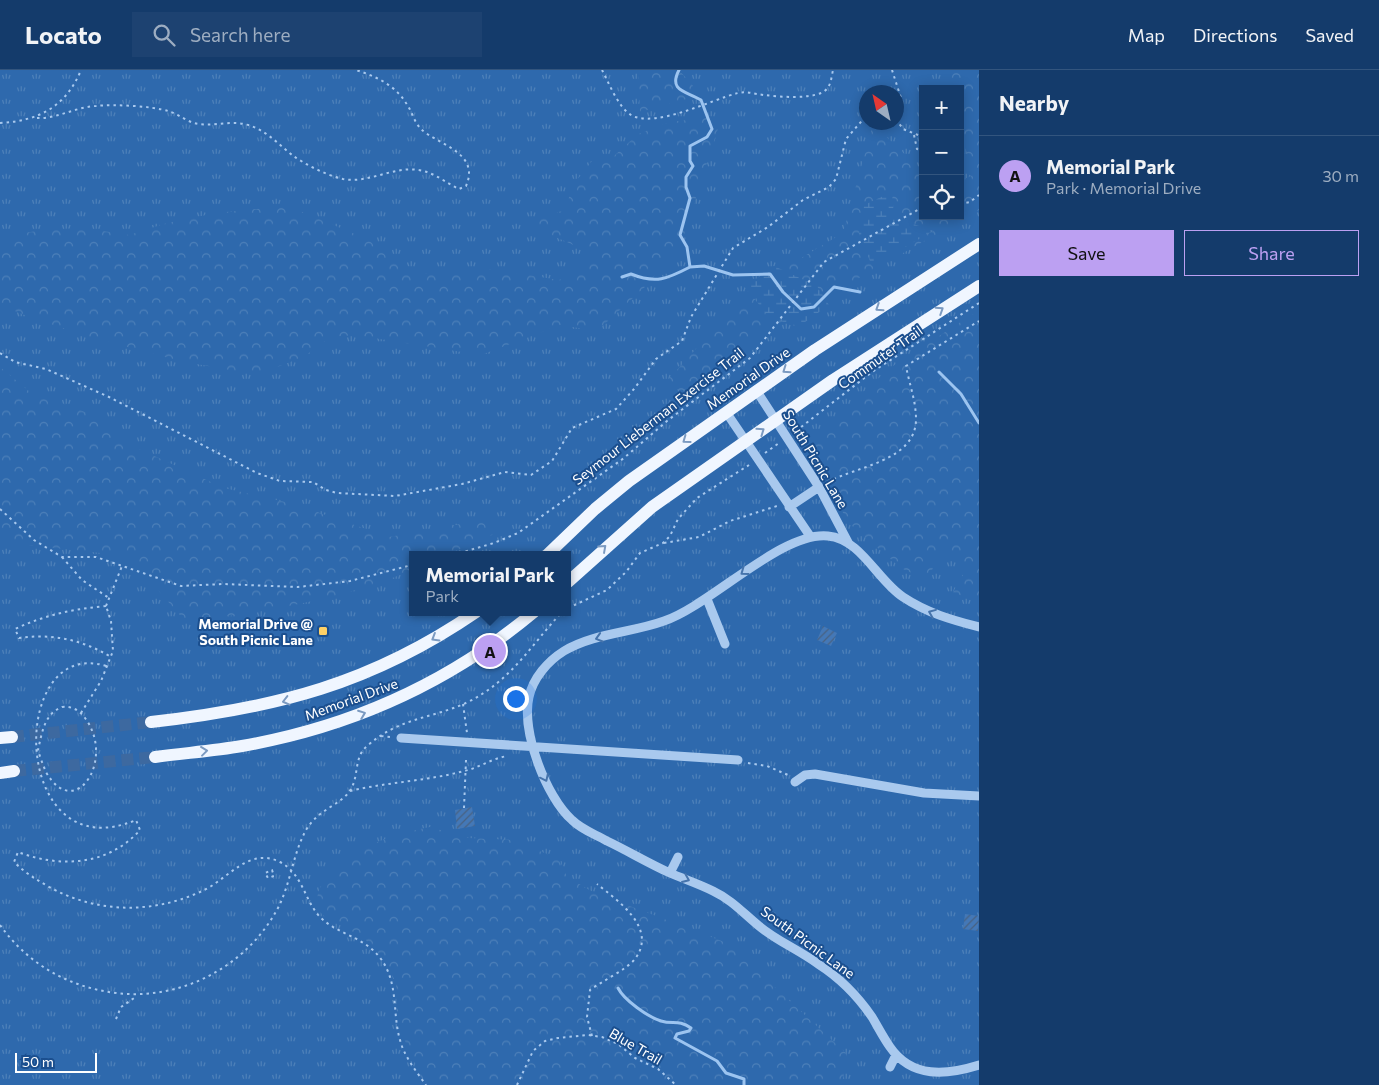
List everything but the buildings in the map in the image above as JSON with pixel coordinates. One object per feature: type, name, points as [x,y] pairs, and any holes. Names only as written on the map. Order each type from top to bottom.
[{"type":"main road","name":"Memorial Drive","points":[[550,551],[611,495],[756,390],[914,284],[979,244]]},
{"type":"main road","points":[[571,579],[652,507],[833,380],[979,286]]},
{"type":"main road","name":"Memorial Drive","points":[[151,722],[254,708],[326,689],[397,659],[430,642],[470,616]]},
{"type":"main road","name":"Memorial Drive","points":[[156,757],[240,746],[313,730],[384,706],[450,672],[495,644],[529,616]]},
{"type":"main road","points":[[0,773],[14,771]]},
{"type":"street","name":"South Picnic Lane","points":[[756,390],[819,487],[849,544],[888,586],[902,597],[934,614],[979,627]]},
{"type":"street","points":[[726,412],[810,536]]},
{"type":"street","points":[[789,507],[819,487]]},
{"type":"street","name":"South Picnic Lane","points":[[849,544],[830,536],[810,536],[751,567],[707,599],[668,620],[582,643],[555,657],[538,676],[530,692],[527,711],[530,745],[546,781],[571,820],[586,830],[670,873],[733,902],[758,925],[777,939],[835,975],[851,989],[896,1055],[906,1064],[928,1073],[949,1074],[979,1065]]},
{"type":"street","points":[[707,599],[725,644]]},
{"type":"street","points":[[401,738],[738,760]]},
{"type":"street","points":[[795,782],[805,775],[815,774],[924,793],[979,796]]},
{"type":"street","points":[[670,873],[678,857]]},
{"type":"street","points":[[890,1068],[896,1055]]},
{"type":"path","points":[[37,118],[66,96],[81,70]]},
{"type":"path","points":[[0,123],[56,116],[95,106],[166,110],[200,124],[233,123],[255,128],[264,132],[306,163],[345,179],[366,178],[392,171],[419,170],[434,174],[460,189],[466,186],[469,171],[464,160],[453,149],[420,128],[405,101],[385,82],[356,70]]},
{"type":"path","points":[[602,70],[622,105],[631,115],[645,119],[687,110],[748,91],[774,96],[813,95],[824,92],[830,84],[833,70]]},
{"type":"path","points":[[892,70],[898,85]]},
{"type":"path","points":[[0,353],[15,362],[46,369],[109,397],[270,478],[280,481],[308,480],[326,490],[337,493],[395,496],[462,484],[505,472],[531,475],[552,461],[572,428],[616,409],[656,360],[682,341],[691,317],[708,291],[722,262],[733,248],[740,242],[768,227],[797,204],[829,187],[836,180],[846,139],[859,124]]},
{"type":"path","points":[[903,130],[919,136]]},
{"type":"path","points":[[914,135],[917,148],[919,149]]},
{"type":"path","points":[[964,203],[970,202],[979,195]]},
{"type":"path","name":"Seymour Lieberman Exercise Trail","points":[[467,551],[518,533],[624,458],[667,421],[750,358],[809,279],[824,262],[919,209]]},
{"type":"path","name":"Commuter Trail","points":[[796,431],[872,372],[979,303]]},
{"type":"path","points":[[819,487],[851,471],[891,457],[901,451],[909,441],[916,421],[906,366],[979,321]]},
{"type":"path","points":[[766,452],[782,441]]},
{"type":"path","points":[[663,543],[670,536],[678,519],[692,503],[711,488],[751,464]]},
{"type":"path","points":[[571,607],[607,590],[626,572],[640,553],[663,543],[699,537],[730,520],[774,506],[789,507]]},
{"type":"path","points":[[0,509],[34,540],[62,557],[82,580],[110,597]]},
{"type":"path","points":[[62,557],[96,557],[181,586],[223,584],[298,587],[350,581],[409,566]]},
{"type":"path","points":[[81,713],[101,681],[114,651],[111,621],[106,606],[122,566]]},
{"type":"path","points":[[106,606],[68,610],[41,617],[15,629],[19,638],[52,636],[81,642],[111,657]]},
{"type":"path","points":[[350,791],[355,780],[358,759],[367,746],[406,722],[463,704],[498,683],[517,666],[559,616]]},
{"type":"path","points":[[106,666],[96,663],[77,665],[62,673],[52,683],[43,697],[37,713],[35,728],[38,750],[46,772],[60,788],[71,790],[83,787],[93,772],[96,750],[92,731],[81,713],[66,707],[53,712],[45,723],[38,750],[37,762],[47,791],[57,807],[69,818],[90,827],[102,829],[123,826],[136,820],[140,830],[114,851],[100,856],[72,863],[44,861],[18,852],[14,862],[32,878],[68,896],[93,904],[117,907],[157,906],[182,900],[203,891],[248,860],[270,859],[282,863],[300,882],[308,902],[321,918],[363,941],[381,960],[391,978],[400,1040],[413,1068],[426,1085]]},
{"type":"path","points":[[463,704],[466,715],[467,737]]},
{"type":"path","points":[[0,925],[31,959],[64,980],[94,990],[137,996],[166,992],[194,983],[234,960],[251,945],[270,921],[279,905],[292,872],[298,845],[312,820],[350,791],[386,783],[466,771],[499,757],[523,751],[530,745]]},
{"type":"path","points":[[464,808],[466,760]]},
{"type":"path","points":[[738,760],[786,772],[795,782]]},
{"type":"path","points":[[592,1036],[587,1017],[590,990],[625,968],[635,959],[640,947],[640,929],[630,910],[597,884]]},
{"type":"path","points":[[116,1019],[121,1007],[137,996]]},
{"type":"path","name":"Blue Trail","points":[[517,1085],[533,1051],[545,1041],[558,1038],[592,1036],[602,1037],[618,1044],[635,1058],[658,1069],[676,1085]]},
{"type":"green space","points":[[0,70],[979,70],[979,1085],[0,1085]]},
{"type":"green space","points":[[638,70],[679,70],[701,95],[640,112]]},
{"type":"green space","points":[[944,70],[979,70],[979,210],[964,218],[964,179],[973,175],[964,143],[964,85],[948,85]]},
{"type":"green space","points":[[722,116],[682,241],[646,286],[597,331],[560,325],[481,355],[355,335],[330,337],[305,356],[257,375],[180,361],[90,337],[32,318],[0,305],[0,248],[23,233],[84,228],[129,235],[167,223],[216,213],[288,206],[374,242],[419,274],[490,269],[559,280],[586,266],[587,253],[544,231],[530,221],[565,210],[573,185],[592,161],[614,156],[638,134],[670,122]]},
{"type":"green space","points":[[871,130],[879,130],[919,168],[919,220],[961,220],[776,325],[681,392],[667,381],[751,288],[843,233]]},
{"type":"green space","points":[[892,192],[894,217],[933,231],[872,266],[859,234],[864,205]]},
{"type":"green space","points":[[774,266],[817,286],[829,305],[798,327],[769,317],[745,287]]},
{"type":"green space","points":[[979,310],[979,604],[953,592],[967,568],[942,553],[926,580],[901,568],[851,525],[801,448],[890,368]]},
{"type":"green space","points":[[0,367],[36,397],[64,404],[85,412],[135,447],[224,488],[294,504],[389,537],[504,516],[492,535],[455,551],[409,551],[409,571],[386,580],[301,604],[186,622],[128,556],[0,542]]},
{"type":"green space","points":[[430,827],[468,838],[513,840],[559,859],[567,877],[593,892],[727,943],[847,1054],[842,1085],[421,1085],[415,1062],[397,1024],[396,982],[382,958],[363,937],[325,917],[317,909],[317,902],[319,890],[328,877],[339,866],[360,851],[382,840]]},
{"type":"waterway","points":[[679,70],[676,77],[677,86],[680,90],[701,100],[712,129],[707,137],[690,146],[690,161],[693,166],[686,177],[686,187],[690,198],[680,235],[687,247],[690,267],[704,266],[733,275],[770,274],[783,292],[801,309],[814,307],[834,287],[860,292]]},
{"type":"waterway","points":[[622,277],[631,274],[648,279],[661,279],[675,275],[690,267]]},
{"type":"waterway","points":[[939,372],[961,394],[979,423]]},
{"type":"waterway","points":[[618,988],[631,1003],[650,1016],[665,1022],[683,1024],[691,1028],[689,1031],[677,1034],[675,1038],[717,1061],[726,1073],[744,1079],[744,1085]]},
{"type":"tunnel","points":[[12,737],[151,722]]},
{"type":"tunnel","points":[[14,771],[155,757]]},
{"type":"place","name":"Memorial Drive @ South Picnic Lane","points":[[323,631]]},
{"type":"place","name":"Memorial Park","points":[[490,651]]}]
